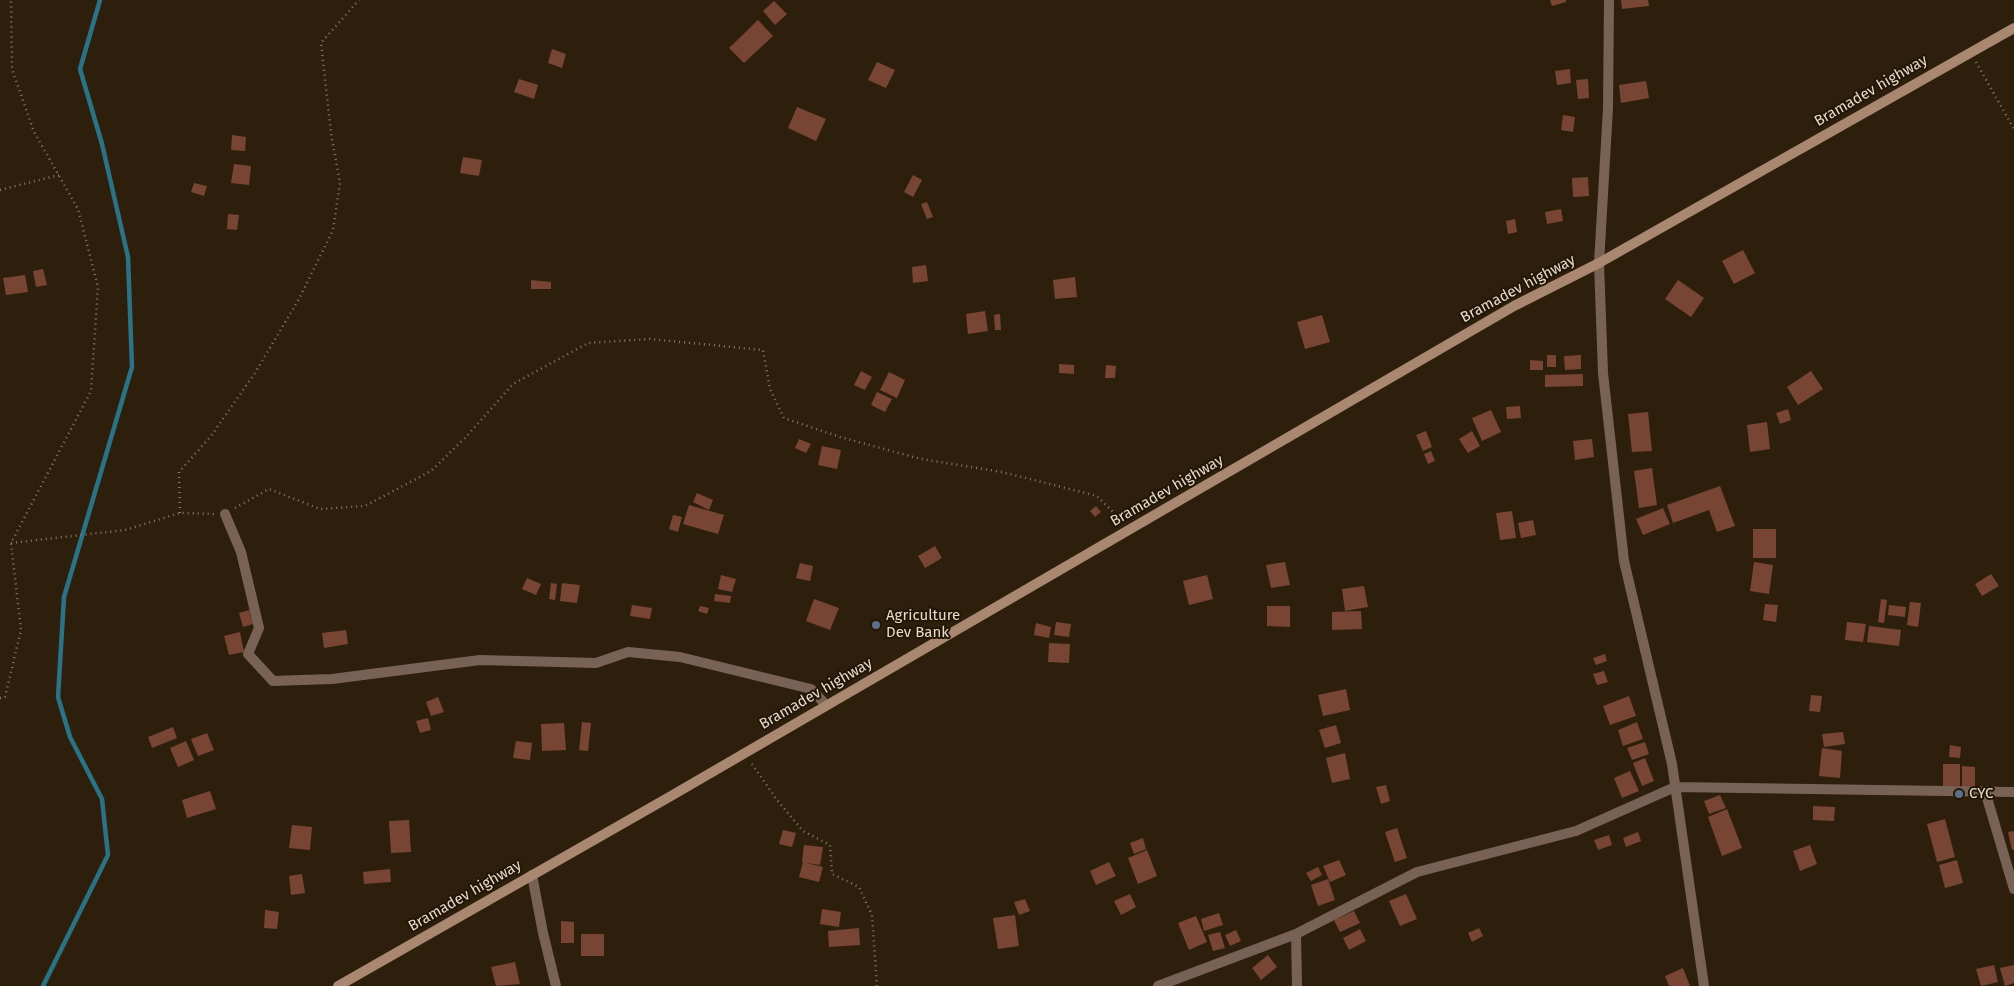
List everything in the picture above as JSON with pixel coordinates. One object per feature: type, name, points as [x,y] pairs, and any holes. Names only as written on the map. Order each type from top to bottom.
[{"type":"street","points":[[1609,0],[1608,108],[1599,263],[1603,374],[1624,561],[1672,764],[1704,986]]},
{"type":"street","name":"Bramadev highway","points":[[338,986],[744,753],[1514,306],[1599,263],[2014,28]]},
{"type":"street","points":[[225,514],[242,552],[259,628],[248,654],[272,681],[342,678],[480,660],[596,663],[628,652],[680,657],[811,688],[826,705]]},
{"type":"street","points":[[1158,986],[1296,934],[1417,872],[1576,831],[1675,787],[2014,792]]},
{"type":"street","points":[[1985,791],[2014,888]]},
{"type":"street","points":[[532,875],[543,933],[556,986]]},
{"type":"street","points":[[1296,934],[1297,986]]},
{"type":"path","points":[[0,698],[5,697],[21,630],[11,543],[91,391],[98,287],[78,209],[34,132],[12,68],[11,0]]},
{"type":"path","points":[[180,513],[179,472],[211,436],[256,373],[299,299],[333,230],[340,183],[331,133],[321,43],[359,0]]},
{"type":"path","points":[[1971,52],[2014,129]]},
{"type":"path","points":[[0,190],[59,174]]},
{"type":"path","points":[[11,543],[125,530],[180,513],[225,514],[269,490],[320,509],[365,506],[431,471],[466,437],[514,384],[588,343],[650,339],[763,350],[770,389],[784,418],[840,437],[921,459],[1002,472],[1097,496],[1130,529]]},
{"type":"path","points":[[744,753],[776,800],[803,831],[830,845],[832,874],[859,887],[872,915],[877,986]]},
{"type":"building","points":[[1550,0],[1566,0],[1566,2],[1552,6]]},
{"type":"building","points":[[1621,0],[1648,0],[1649,6],[1622,9]]},
{"type":"building","points":[[774,1],[787,14],[775,25],[763,11]]},
{"type":"building","points":[[758,20],[773,36],[744,63],[729,48]]},
{"type":"building","points":[[552,49],[566,54],[562,68],[548,63]]},
{"type":"building","points":[[877,62],[895,70],[886,88],[868,80]]},
{"type":"building","points":[[1570,69],[1571,83],[1557,85],[1555,71]]},
{"type":"building","points":[[519,79],[538,85],[534,99],[514,92]]},
{"type":"building","points":[[1588,79],[1589,98],[1578,99],[1576,80]]},
{"type":"building","points":[[1646,81],[1649,98],[1621,103],[1619,85]]},
{"type":"building","points":[[797,107],[826,119],[816,141],[788,128]]},
{"type":"building","points":[[1563,115],[1575,117],[1573,132],[1561,130]]},
{"type":"building","points":[[232,135],[246,137],[245,151],[231,150]]},
{"type":"building","points":[[463,157],[482,160],[479,176],[460,173]]},
{"type":"building","points":[[234,164],[251,166],[249,185],[231,183]]},
{"type":"building","points":[[913,175],[922,180],[913,197],[904,192]]},
{"type":"building","points":[[1588,177],[1589,196],[1573,197],[1572,178]]},
{"type":"building","points":[[194,183],[207,186],[204,196],[191,192]]},
{"type":"building","points":[[927,202],[933,217],[927,219],[921,204]]},
{"type":"building","points":[[1561,209],[1563,221],[1547,224],[1545,212]]},
{"type":"building","points":[[228,214],[239,215],[237,230],[227,229]]},
{"type":"building","points":[[1515,219],[1517,232],[1508,234],[1506,221]]},
{"type":"building","points":[[1743,250],[1755,273],[1734,284],[1722,261]]},
{"type":"building","points":[[926,265],[928,281],[913,283],[912,267]]},
{"type":"building","points":[[43,269],[47,285],[36,287],[33,271]]},
{"type":"building","points":[[25,275],[28,292],[6,295],[3,278]]},
{"type":"building","points":[[1075,277],[1077,297],[1055,299],[1053,280]]},
{"type":"building","points":[[531,280],[551,282],[551,289],[531,289]]},
{"type":"building","points":[[1678,280],[1704,298],[1691,317],[1665,299]]},
{"type":"building","points":[[985,311],[988,331],[968,334],[966,314]]},
{"type":"building","points":[[1000,314],[1001,330],[995,330],[994,315]]},
{"type":"building","points":[[1322,315],[1330,342],[1305,349],[1297,322]]},
{"type":"building","points":[[1547,355],[1556,355],[1556,367],[1547,367]]},
{"type":"building","points":[[1581,355],[1581,369],[1565,370],[1564,356]]},
{"type":"building","points":[[1530,360],[1543,361],[1543,370],[1530,370]]},
{"type":"building","points":[[1059,364],[1074,365],[1074,374],[1059,373]]},
{"type":"building","points":[[1106,365],[1116,366],[1115,378],[1105,378]]},
{"type":"building","points":[[861,371],[872,377],[865,390],[854,385]]},
{"type":"building","points":[[1811,371],[1823,389],[1798,405],[1787,387]]},
{"type":"building","points":[[889,372],[905,380],[897,398],[880,390]]},
{"type":"building","points":[[1583,374],[1583,386],[1545,387],[1545,375]]},
{"type":"building","points":[[877,392],[892,399],[885,412],[871,405]]},
{"type":"building","points":[[1520,406],[1521,418],[1507,419],[1506,407]]},
{"type":"building","points":[[1788,409],[1791,420],[1780,424],[1776,413]]},
{"type":"building","points":[[1491,410],[1501,432],[1482,441],[1472,418]]},
{"type":"building","points":[[1648,412],[1652,451],[1632,452],[1628,414]]},
{"type":"building","points":[[1767,422],[1770,449],[1750,452],[1747,425]]},
{"type":"building","points":[[1426,431],[1432,447],[1423,451],[1416,435]]},
{"type":"building","points":[[1472,431],[1480,446],[1468,453],[1459,439]]},
{"type":"building","points":[[799,439],[811,444],[806,453],[795,448]]},
{"type":"building","points":[[1592,439],[1594,457],[1575,460],[1573,441]]},
{"type":"building","points":[[822,446],[841,450],[837,469],[818,465]]},
{"type":"building","points":[[1431,451],[1435,461],[1428,464],[1424,454]]},
{"type":"building","points":[[1652,468],[1657,505],[1639,508],[1634,471]]},
{"type":"building","points":[[1720,486],[1735,526],[1717,532],[1709,510],[1673,523],[1667,505]]},
{"type":"building","points":[[697,493],[713,500],[709,510],[693,502]]},
{"type":"building","points":[[689,505],[724,515],[718,534],[683,524]]},
{"type":"building","points":[[1096,506],[1101,512],[1095,517],[1090,511]]},
{"type":"building","points":[[1663,508],[1670,524],[1643,535],[1636,519]]},
{"type":"building","points":[[1512,511],[1516,538],[1500,540],[1496,513]]},
{"type":"building","points":[[673,515],[682,517],[678,532],[669,529]]},
{"type":"building","points":[[1533,520],[1536,535],[1521,538],[1518,523]]},
{"type":"building","points":[[1753,529],[1776,529],[1776,558],[1753,558]]},
{"type":"building","points":[[935,546],[942,558],[925,568],[918,556]]},
{"type":"building","points":[[1285,562],[1290,585],[1271,588],[1266,565]]},
{"type":"building","points":[[1754,562],[1773,565],[1769,594],[1750,591]]},
{"type":"building","points":[[800,563],[813,566],[810,581],[796,578]]},
{"type":"building","points":[[1991,574],[1999,586],[1982,596],[1975,584]]},
{"type":"building","points":[[721,575],[736,579],[732,592],[718,589]]},
{"type":"building","points":[[1207,575],[1213,599],[1189,605],[1183,581]]},
{"type":"building","points":[[527,578],[541,584],[536,595],[522,589]]},
{"type":"building","points":[[551,583],[557,584],[555,600],[549,599]]},
{"type":"building","points":[[562,583],[580,585],[577,603],[560,601]]},
{"type":"building","points":[[1364,586],[1368,607],[1345,611],[1342,589]]},
{"type":"building","points":[[715,594],[731,596],[730,603],[714,601]]},
{"type":"building","points":[[814,599],[839,608],[830,630],[806,621]]},
{"type":"building","points":[[1881,599],[1887,600],[1884,623],[1878,622]]},
{"type":"building","points":[[1910,602],[1921,603],[1918,627],[1907,625]]},
{"type":"building","points":[[1765,604],[1778,605],[1776,622],[1763,620]]},
{"type":"building","points":[[632,605],[652,608],[650,619],[630,616]]},
{"type":"building","points":[[1889,605],[1906,607],[1905,617],[1888,615]]},
{"type":"building","points":[[700,606],[709,608],[707,614],[698,611]]},
{"type":"building","points":[[1267,606],[1290,606],[1290,627],[1267,626]]},
{"type":"building","points":[[249,610],[253,624],[243,627],[239,613]]},
{"type":"building","points":[[1361,611],[1362,629],[1332,630],[1332,612]]},
{"type":"building","points":[[1056,622],[1071,624],[1069,637],[1054,635]]},
{"type":"building","points":[[1847,622],[1866,624],[1863,642],[1845,640]]},
{"type":"building","points":[[1036,623],[1051,627],[1049,638],[1034,635]]},
{"type":"building","points":[[1869,626],[1901,630],[1899,646],[1867,642]]},
{"type":"building","points":[[346,630],[348,644],[324,648],[322,633]]},
{"type":"building","points":[[240,632],[244,652],[229,655],[224,636]]},
{"type":"building","points":[[1049,643],[1070,644],[1069,663],[1048,662]]},
{"type":"building","points":[[1605,654],[1607,661],[1596,665],[1593,658]]},
{"type":"building","points":[[1604,671],[1608,682],[1597,685],[1593,674]]},
{"type":"building","points":[[1346,689],[1350,710],[1323,716],[1318,695]]},
{"type":"building","points":[[1811,695],[1822,696],[1820,712],[1809,711]]},
{"type":"building","points":[[1629,696],[1636,716],[1610,725],[1603,706]]},
{"type":"building","points":[[438,697],[444,712],[431,716],[426,702]]},
{"type":"building","points":[[428,718],[431,730],[420,733],[416,721]]},
{"type":"building","points":[[582,722],[591,723],[588,751],[579,750]]},
{"type":"building","points":[[1637,722],[1643,739],[1623,746],[1618,730]]},
{"type":"building","points":[[564,723],[566,750],[542,751],[541,724]]},
{"type":"building","points":[[1336,725],[1341,743],[1325,748],[1319,730]]},
{"type":"building","points":[[173,727],[177,738],[152,748],[148,737]]},
{"type":"building","points":[[1843,732],[1845,744],[1824,747],[1822,734]]},
{"type":"building","points":[[207,733],[214,750],[198,756],[191,739]]},
{"type":"building","points":[[186,741],[194,760],[178,767],[170,748]]},
{"type":"building","points":[[516,741],[532,743],[530,760],[513,758]]},
{"type":"building","points":[[1645,742],[1649,754],[1632,760],[1627,748]]},
{"type":"building","points":[[1950,745],[1961,747],[1960,758],[1949,757]]},
{"type":"building","points":[[1822,748],[1842,751],[1840,778],[1819,776]]},
{"type":"building","points":[[1345,753],[1350,779],[1332,783],[1326,758]]},
{"type":"building","points":[[1645,758],[1654,781],[1642,786],[1633,763]]},
{"type":"building","points":[[1943,764],[1960,764],[1960,786],[1943,786]]},
{"type":"building","points":[[1962,766],[1975,767],[1975,787],[1962,787]]},
{"type":"building","points":[[1630,771],[1639,791],[1622,798],[1614,778]]},
{"type":"building","points":[[1386,785],[1390,801],[1381,804],[1376,787]]},
{"type":"building","points":[[210,791],[216,809],[187,818],[182,800]]},
{"type":"building","points":[[1720,795],[1726,808],[1709,814],[1704,801]]},
{"type":"building","points":[[1813,806],[1835,807],[1834,821],[1813,820]]},
{"type":"building","points":[[1727,809],[1742,848],[1722,856],[1708,817]]},
{"type":"building","points":[[1945,819],[1955,857],[1937,862],[1927,824]]},
{"type":"building","points":[[409,820],[411,852],[391,853],[389,821]]},
{"type":"building","points":[[292,825],[312,827],[310,850],[289,848]]},
{"type":"building","points":[[1397,828],[1407,858],[1395,862],[1385,832]]},
{"type":"building","points":[[783,830],[796,833],[792,847],[779,844]]},
{"type":"building","points":[[2014,831],[2014,850],[2012,850],[2008,832]]},
{"type":"building","points":[[1638,832],[1641,841],[1626,847],[1623,838]]},
{"type":"building","points":[[1609,835],[1612,845],[1598,850],[1594,840]]},
{"type":"building","points":[[1143,838],[1146,849],[1134,854],[1130,843]]},
{"type":"building","points":[[804,845],[823,847],[820,865],[802,862]]},
{"type":"building","points":[[1810,845],[1817,864],[1800,871],[1793,851]]},
{"type":"building","points":[[1147,850],[1157,876],[1138,884],[1128,858]]},
{"type":"building","points":[[1339,860],[1346,875],[1330,882],[1323,866]]},
{"type":"building","points":[[1957,860],[1963,883],[1945,888],[1939,865]]},
{"type":"building","points":[[803,862],[823,867],[819,882],[799,877]]},
{"type":"building","points":[[1109,862],[1116,876],[1096,885],[1090,871]]},
{"type":"building","points":[[1318,867],[1322,875],[1311,881],[1306,873]]},
{"type":"building","points":[[390,869],[391,882],[364,884],[363,872]]},
{"type":"building","points":[[302,874],[305,893],[291,895],[289,876]]},
{"type":"building","points":[[1328,879],[1335,900],[1318,906],[1311,885]]},
{"type":"building","points":[[1130,894],[1136,907],[1121,915],[1114,901]]},
{"type":"building","points":[[1406,894],[1417,919],[1400,926],[1389,901]]},
{"type":"building","points":[[1025,899],[1030,911],[1019,915],[1014,902]]},
{"type":"building","points":[[822,909],[841,912],[839,927],[820,924]]},
{"type":"building","points":[[265,910],[279,912],[277,929],[264,928]]},
{"type":"building","points":[[1354,911],[1360,923],[1340,932],[1334,920]]},
{"type":"building","points":[[1219,913],[1223,925],[1204,931],[1201,919]]},
{"type":"building","points":[[1015,915],[1019,946],[998,949],[993,918]]},
{"type":"building","points":[[1196,916],[1207,942],[1189,950],[1178,923]]},
{"type":"building","points":[[561,921],[574,922],[574,943],[561,943]]},
{"type":"building","points":[[859,928],[860,945],[829,947],[828,931]]},
{"type":"building","points":[[1479,928],[1483,936],[1472,942],[1468,933]]},
{"type":"building","points":[[1360,929],[1366,941],[1349,950],[1343,938]]},
{"type":"building","points":[[1236,930],[1241,941],[1230,946],[1225,935]]},
{"type":"building","points":[[1220,932],[1225,948],[1213,951],[1208,935]]},
{"type":"building","points":[[581,934],[604,934],[604,956],[581,956]]},
{"type":"building","points":[[1268,955],[1277,967],[1261,980],[1252,968]]},
{"type":"building","points":[[515,962],[520,984],[496,986],[491,967]]},
{"type":"building","points":[[1994,965],[1998,982],[1981,986],[1976,969]]},
{"type":"building","points":[[2014,965],[2014,983],[2005,986],[2000,968]]},
{"type":"building","points":[[1683,968],[1690,986],[1669,986],[1665,976]]},
{"type":"waterway","points":[[43,986],[108,855],[102,799],[70,737],[58,697],[64,597],[132,367],[128,257],[102,144],[80,69],[100,0]]},
{"type":"place","name":"Agriculture Dev Bank","points":[[876,625]]},
{"type":"place","name":"CYC","points":[[1959,794]]}]
